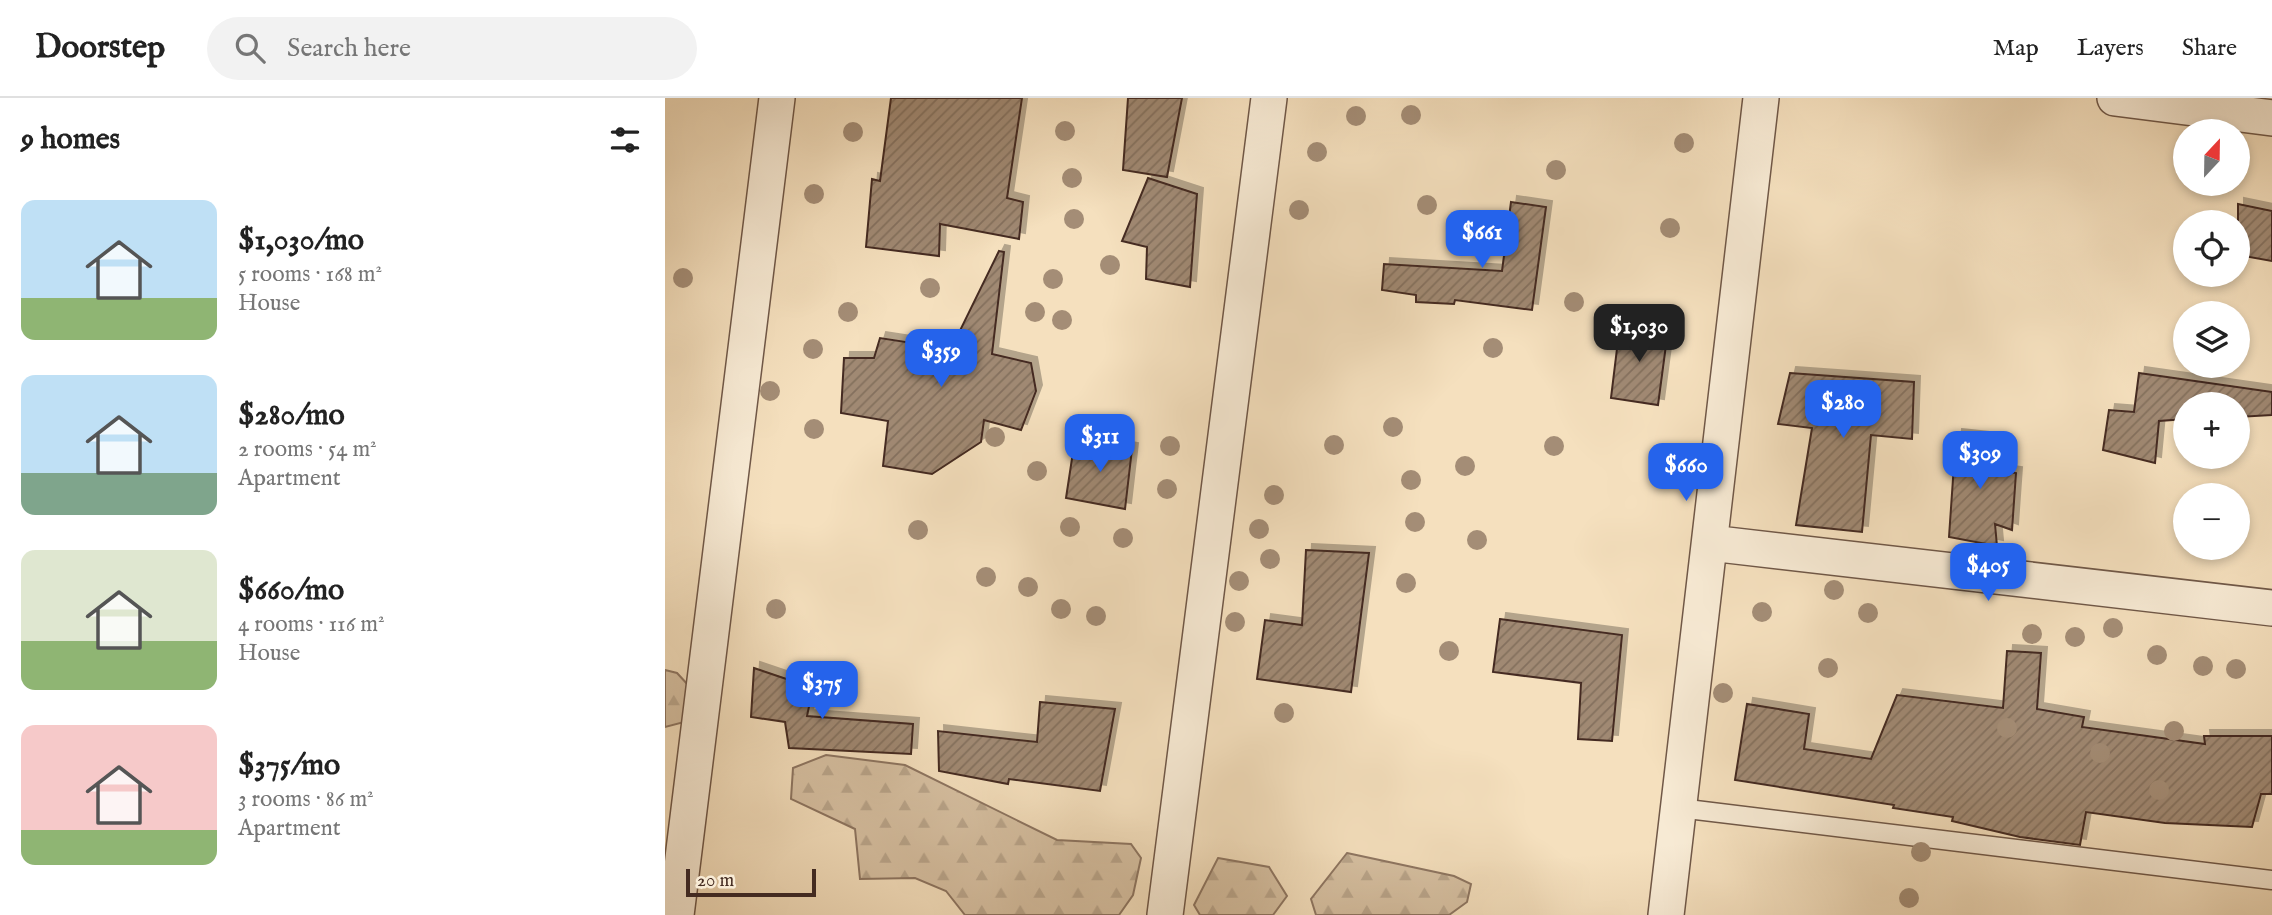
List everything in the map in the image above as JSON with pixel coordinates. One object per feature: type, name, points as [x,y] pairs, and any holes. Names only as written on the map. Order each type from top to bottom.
[{"type":"street","points":[[676,915],[777,98]]},
{"type":"street","points":[[1165,915],[1269,98]]},
{"type":"street","points":[[1666,915],[1761,98]]},
{"type":"street","points":[[2115,98],[2254,110]]},
{"type":"street","points":[[1710,543],[2272,608]]},
{"type":"lane","points":[[1679,808],[2272,880]]},
{"type":"green space","points":[[665,670],[677,673],[689,686],[688,721],[665,727]]},
{"type":"green space","points":[[826,755],[905,765],[1057,840],[1131,844],[1141,858],[1133,895],[1119,915],[965,915],[946,891],[915,878],[860,879],[855,829],[791,799],[793,768]]},
{"type":"green space","points":[[1347,853],[1454,876],[1471,884],[1467,902],[1449,915],[1316,915],[1311,899]]},
{"type":"green space","points":[[1218,858],[1269,867],[1287,896],[1273,915],[1200,915],[1194,905]]},
{"type":"building","points":[[891,98],[1022,98],[1007,198],[1023,202],[1019,239],[940,224],[939,256],[866,247],[872,179],[880,181]]},
{"type":"building","points":[[1128,98],[1182,98],[1167,177],[1123,170]]},
{"type":"building","points":[[1148,178],[1197,194],[1190,287],[1146,279],[1147,247],[1122,241]]},
{"type":"building","points":[[1511,202],[1546,207],[1532,310],[1455,300],[1454,304],[1416,302],[1416,295],[1382,290],[1384,264],[1502,271]]},
{"type":"building","points":[[2238,204],[2272,211],[2272,261],[2250,257],[2250,210],[2238,210]]},
{"type":"building","points":[[999,251],[1004,252],[992,354],[1031,363],[1036,391],[1021,430],[984,420],[981,442],[932,474],[883,466],[888,421],[841,413],[844,358],[874,358],[880,338],[951,349]]},
{"type":"building","points":[[1620,324],[1668,330],[1658,405],[1611,398]]},
{"type":"building","points":[[1790,373],[1914,382],[1912,439],[1871,435],[1862,532],[1796,525],[1812,428],[1778,424]]},
{"type":"building","points":[[2139,373],[2272,392],[2272,415],[2250,416],[2250,392],[2173,392],[2173,420],[2159,421],[2155,463],[2103,450],[2109,410],[2134,412]]},
{"type":"building","points":[[1956,435],[2001,440],[2000,471],[2016,473],[2012,530],[1995,524],[1997,546],[1949,537]]},
{"type":"building","points":[[1075,439],[1132,449],[1125,509],[1066,498]]},
{"type":"building","points":[[1306,550],[1369,553],[1351,692],[1257,679],[1265,620],[1302,625]]},
{"type":"building","points":[[1500,619],[1622,635],[1612,741],[1578,739],[1581,683],[1493,672]]},
{"type":"building","points":[[2007,651],[2041,653],[2037,709],[2084,717],[2082,727],[2205,744],[2204,736],[2272,736],[2272,794],[2261,794],[2252,827],[2165,823],[2086,812],[2080,845],[2020,837],[1952,821],[1953,817],[1893,808],[1894,805],[1735,780],[1747,704],[1809,714],[1804,749],[1871,759],[1897,695],[2003,708]]},
{"type":"building","points":[[754,668],[813,688],[807,716],[913,724],[911,754],[789,748],[785,722],[751,717]]},
{"type":"building","points":[[1040,702],[1115,709],[1100,791],[1009,779],[1008,784],[939,771],[938,731],[1037,742]]}]
